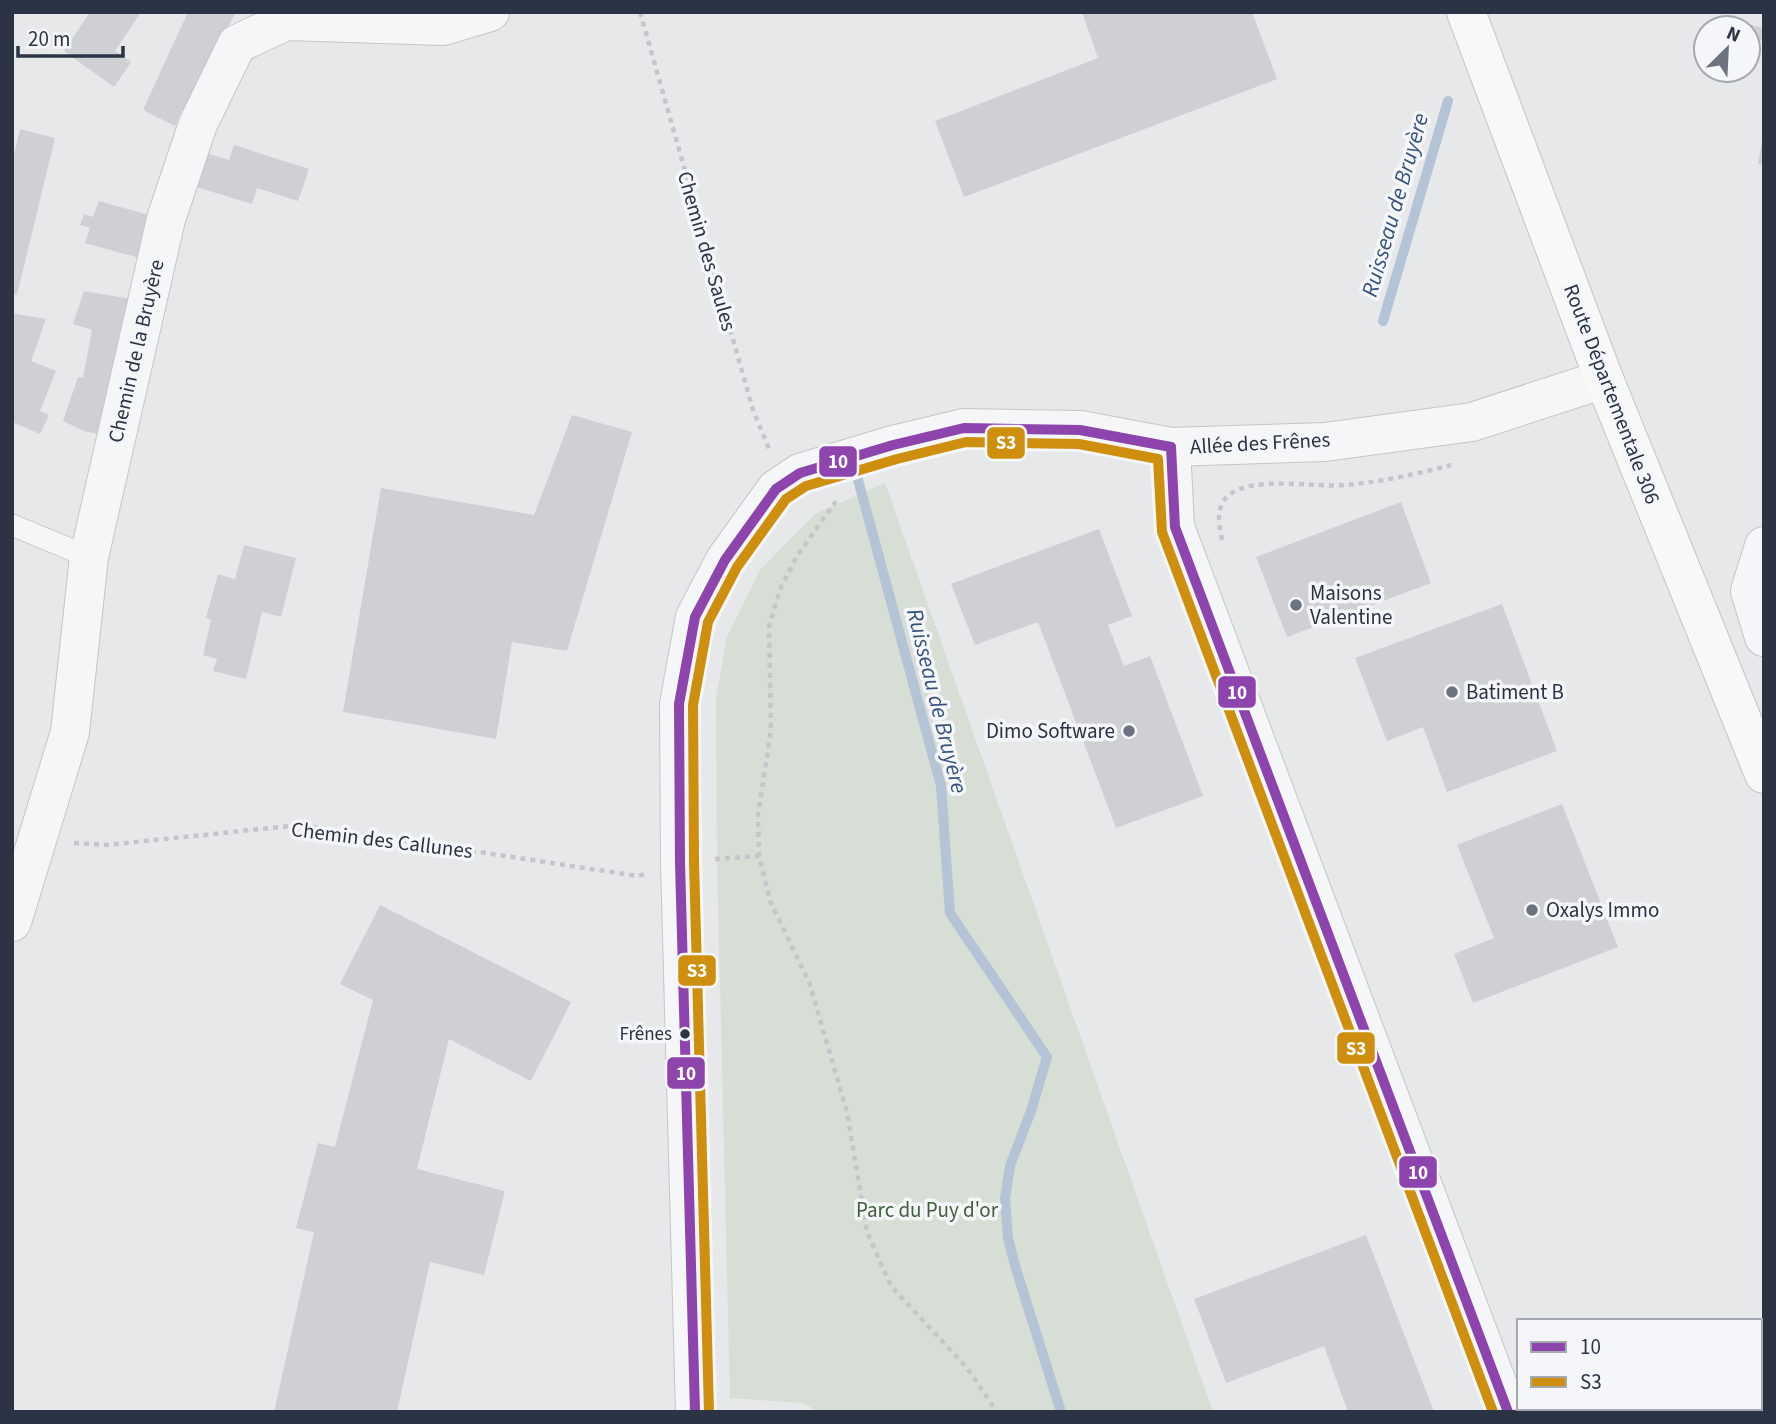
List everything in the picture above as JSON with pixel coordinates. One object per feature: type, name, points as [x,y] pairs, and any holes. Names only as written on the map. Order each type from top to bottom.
[{"type":"main road","name":"Route Départementale 306","points":[[1466,12],[1604,379],[1764,774]]},
{"type":"street","name":"Chemin de la Bruyère","points":[[12,922],[39,841],[70,732],[89,557],[166,219],[198,124],[237,44],[282,17],[443,26],[490,12]]},
{"type":"street","name":"Allée des Frênes","points":[[695,1412],[680,862],[679,704],[695,617],[725,559],[776,489],[800,473],[893,445],[964,428],[1080,430],[1171,447],[1325,442],[1472,422],[1604,379]]},
{"type":"street","points":[[1171,447],[1175,527],[1508,1412]]},
{"type":"street","points":[[1764,546],[1750,591],[1764,637]]},
{"type":"lane","points":[[12,525],[89,557]]},
{"type":"path","name":"Chemin des Saules","points":[[640,12],[752,410],[770,451],[800,473],[827,488],[837,500],[797,556],[781,587],[769,626],[771,730],[758,814],[760,856],[770,901],[809,982],[847,1112],[867,1232],[891,1286],[967,1368],[997,1412]]},
{"type":"path","points":[[1223,544],[1219,522],[1220,508],[1227,497],[1239,489],[1256,485],[1345,485],[1422,473],[1461,462]]},
{"type":"path","name":"Chemin des Callunes","points":[[39,841],[106,845],[300,825],[638,876],[680,862]]},
{"type":"green space","name":"Parc du Puy d'or","points":[[885,483],[1213,1412],[818,1412],[804,1403],[730,1398],[717,858],[716,697],[727,637],[760,570],[815,514]]},
{"type":"building","points":[[90,12],[141,12],[115,51],[131,62],[114,87],[64,51]]},
{"type":"building","points":[[188,12],[236,12],[209,62],[191,114],[182,110],[175,126],[143,110]]},
{"type":"building","points":[[1082,12],[1252,12],[1277,79],[964,197],[935,121],[1098,58]]},
{"type":"building","points":[[20,129],[55,138],[17,295],[12,294],[12,163]]},
{"type":"building","points":[[1764,141],[1764,165],[1758,164]]},
{"type":"building","points":[[234,145],[309,169],[298,201],[257,188],[252,204],[183,183],[199,151],[229,160]]},
{"type":"building","points":[[99,201],[156,217],[143,259],[85,243],[90,228],[80,225],[84,214],[93,217]]},
{"type":"building","points":[[84,291],[131,299],[103,435],[84,431],[63,421],[78,377],[83,378],[92,330],[73,324]]},
{"type":"building","points":[[12,313],[46,319],[31,361],[56,371],[40,411],[49,415],[40,434],[12,422]]},
{"type":"building","points":[[572,415],[632,432],[567,651],[512,642],[496,739],[343,712],[381,488],[534,515]]},
{"type":"building","points":[[1401,502],[1431,583],[1287,637],[1256,557]]},
{"type":"building","name":"Dimo Software","points":[[1099,529],[1132,616],[1108,625],[1124,666],[1150,656],[1203,796],[1116,828],[1038,622],[975,645],[951,584]]},
{"type":"building","points":[[244,545],[296,558],[281,617],[262,612],[246,679],[213,671],[217,659],[203,655],[211,620],[206,618],[218,574],[235,579]]},
{"type":"building","name":"Batiment B","points":[[1502,604],[1557,751],[1447,792],[1423,727],[1387,741],[1355,658]]},
{"type":"building","points":[[1562,804],[1618,947],[1473,1003],[1454,954],[1494,938],[1457,845]]},
{"type":"building","points":[[380,905],[571,1002],[531,1081],[449,1039],[417,1169],[505,1191],[484,1275],[430,1262],[397,1412],[274,1412],[314,1232],[296,1228],[318,1143],[335,1147],[373,1000],[340,984]]},
{"type":"building","points":[[1366,1235],[1434,1412],[1348,1412],[1324,1346],[1226,1383],[1194,1299]]},
{"type":"waterway","name":"Ruisseau de Bruyère","points":[[1383,321],[1448,101]]},
{"type":"waterway","name":"Ruisseau de Bruyère","points":[[854,465],[941,786],[950,913],[1047,1057],[1031,1111],[1010,1166],[1005,1198],[1008,1238],[1016,1269],[1061,1412]]},
{"type":"transit line","name":"10","points":[[695,1412],[680,862],[679,704],[695,617],[725,560],[776,489],[800,473],[893,445],[964,428],[1080,430],[1171,447]]},
{"type":"transit line","name":"S3","points":[[709,1412],[694,862],[693,705],[708,622],[737,567],[786,499],[806,486],[966,442],[1079,444],[1158,459],[1162,532],[1493,1412]]},
{"type":"transit line","name":"10","points":[[1171,447],[1175,527],[1508,1412]]},
{"type":"place","name":"Maisons Valentine","points":[[1296,605]]},
{"type":"place","name":"Batiment B","points":[[1452,692]]},
{"type":"place","name":"Dimo Software","points":[[1129,731]]},
{"type":"place","name":"Oxalys Immo","points":[[1532,910]]},
{"type":"place","name":"Frênes","points":[[685,1034]]}]
